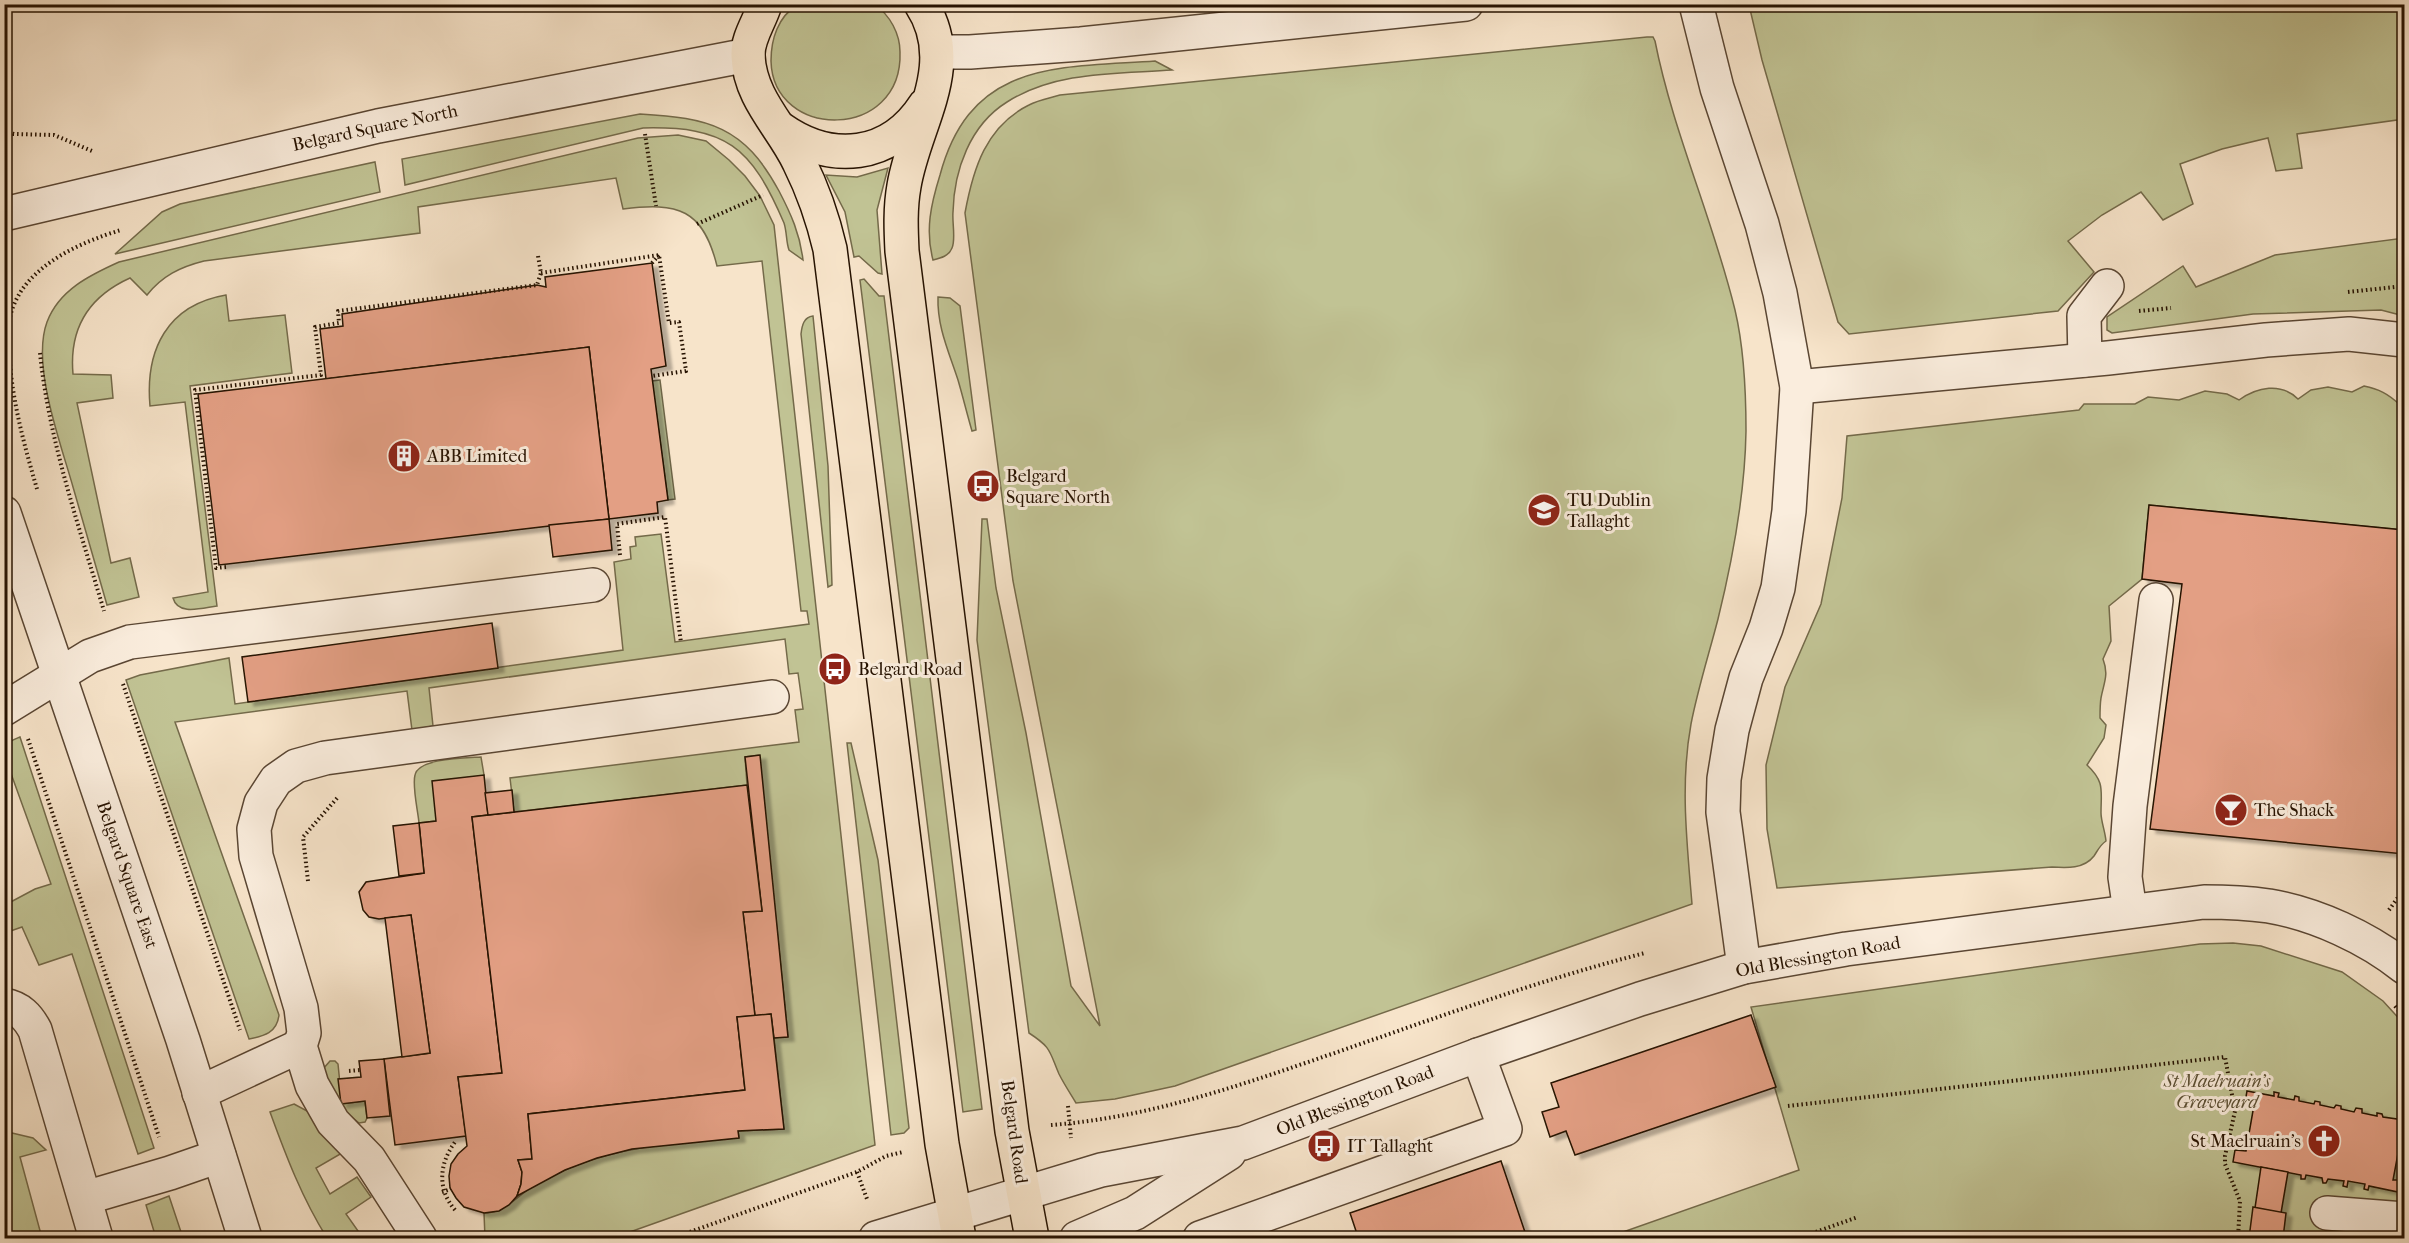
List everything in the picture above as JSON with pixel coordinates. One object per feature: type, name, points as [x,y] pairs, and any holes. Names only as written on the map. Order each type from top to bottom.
[{"type":"main road","name":"Belgard Road","points":[[921,4],[928,15],[938,51],[936,80],[904,186],[902,251],[1012,1131],[1032,1239]]},
{"type":"main road","name":"Belgard Road","points":[[766,6],[755,25],[748,56],[756,93],[766,111],[781,129],[814,196],[830,249],[942,1144],[957,1226]]},
{"type":"main road","name":"Belgard Road","points":[[781,129],[797,140],[830,151],[846,152],[874,147],[901,133],[917,117],[929,99]]},
{"type":"street","points":[[938,51],[970,52],[1081,44],[1466,4]]},
{"type":"street","points":[[1696,4],[1717,88],[1762,224],[1780,293],[1797,387],[1796,439],[1790,511],[1778,588],[1766,628],[1746,678],[1732,730],[1725,779],[1723,812],[1744,967]]},
{"type":"street","name":"Belgard Square North","points":[[4,214],[378,126],[748,56]]},
{"type":"street","points":[[2085,360],[2084,316],[2107,286]]},
{"type":"street","points":[[1797,387],[2278,339],[2349,334],[2404,340]]},
{"type":"street","name":"Belgard Square East","points":[[4,513],[199,1093],[245,1239]]},
{"type":"street","points":[[4,709],[90,656],[130,642],[593,585]]},
{"type":"street","points":[[2130,911],[2125,877],[2130,806],[2156,600]]},
{"type":"street","points":[[420,1239],[369,1159],[333,1122],[312,1085],[300,1046],[304,1033],[301,1008],[256,856],[254,829],[261,803],[276,780],[296,766],[325,758],[772,697]]},
{"type":"street","name":"Old Blessington Road","points":[[876,1239],[957,1226],[1023,1194],[1101,1170],[1243,1143],[1478,1055],[1640,999],[1744,967],[1846,949],[2204,902],[2272,906],[2338,928],[2391,956],[2404,967]]},
{"type":"street","points":[[4,1005],[14,1007],[28,1017],[35,1030],[96,1239]]},
{"type":"street","points":[[199,1093],[300,1046]]},
{"type":"street","points":[[1200,1239],[1504,1129],[1478,1055]]},
{"type":"street","name":"Old Blessington Road","points":[[1077,1239],[1135,1213],[1243,1143]]},
{"type":"street","points":[[85,1198],[219,1156]]},
{"type":"street","points":[[2327,1214],[2404,1219]]},
{"type":"path","points":[[4,131],[14,134],[54,135]]},
{"type":"path","points":[[645,134],[656,206]]},
{"type":"path","points":[[697,224],[763,195]]},
{"type":"path","points":[[652,263],[659,255]]},
{"type":"path","points":[[541,273],[659,255]]},
{"type":"path","points":[[652,376],[686,371],[679,322],[669,323],[659,255]]},
{"type":"path","points":[[226,567],[216,568],[195,390],[321,375],[315,327],[339,323],[338,311],[537,285],[541,273],[538,256]]},
{"type":"path","points":[[40,353],[44,392],[54,438],[104,613]]},
{"type":"path","points":[[613,556],[621,555],[618,524],[665,517],[681,643]]},
{"type":"path","points":[[121,678],[243,1041]]},
{"type":"path","points":[[26,733],[161,1145]]},
{"type":"path","points":[[2382,918],[2404,889]]},
{"type":"path","points":[[1040,1126],[1144,1113],[1207,1096],[1532,986],[1656,950]]},
{"type":"path","points":[[2391,1001],[2404,1017]]},
{"type":"path","points":[[1788,1106],[2225,1057],[2235,1111],[2225,1164],[2240,1201],[2238,1239]]},
{"type":"path","points":[[1068,1106],[1072,1146]]},
{"type":"path","points":[[455,1143],[447,1153],[441,1176],[443,1192],[455,1210]]},
{"type":"path","points":[[673,1239],[857,1172],[886,1156],[901,1153]]},
{"type":"path","points":[[857,1172],[867,1200]]},
{"type":"path","points":[[443,1192],[451,1189]]},
{"type":"path","points":[[1799,1239],[1858,1218]]},
{"type":"path","points":[[4,1226],[8,1239]]},
{"type":"green space","points":[[797,5],[875,5],[885,14],[896,32],[900,52],[895,81],[881,102],[861,115],[837,120],[813,117],[792,106],[777,87],[771,53],[780,22]]},
{"type":"green space","points":[[1749,5],[2404,5],[2404,119],[2297,134],[2302,168],[2276,171],[2268,138],[2222,149],[2180,164],[2193,204],[2163,220],[2141,192],[2102,215],[2068,241],[2094,272],[2058,311],[1849,334],[1838,322],[1762,60]]},
{"type":"green space","points":[[1653,37],[1655,41],[1672,109],[1726,276],[1738,324],[1745,385],[1745,455],[1737,526],[1718,619],[1697,697],[1688,746],[1685,814],[1692,904],[1175,1086],[1115,1099],[1076,1103],[1059,1074],[1049,1050],[1029,1033],[977,640],[982,519],[987,519],[996,588],[1026,733],[1071,986],[1100,1026],[1013,581],[965,213],[972,181],[984,150],[1002,125],[1014,114],[1040,100],[1060,95]]},
{"type":"green space","points":[[1155,61],[1172,70],[1066,79],[1026,92],[994,112],[974,136],[961,165],[954,196],[954,240],[951,251],[933,260],[929,228],[934,196],[954,137],[973,110],[996,90],[1022,78],[1052,70]]},
{"type":"green space","points":[[640,114],[705,123],[738,139],[766,169],[779,191],[800,241],[803,260],[789,250],[784,223],[772,197],[760,175],[747,159],[732,146],[715,137],[695,131],[643,128],[405,185],[402,159]]},
{"type":"green space","points":[[678,135],[706,141],[729,160],[760,196],[774,225],[875,1145],[613,1238],[485,1238],[484,1213],[499,1210],[535,1185],[582,1163],[615,1153],[650,1147],[739,1137],[738,1131],[784,1129],[774,1038],[788,1036],[759,755],[745,757],[747,785],[514,812],[510,778],[799,742],[795,710],[803,709],[798,673],[789,674],[785,639],[429,688],[433,726],[412,730],[407,691],[175,722],[279,1015],[273,1030],[265,1035],[249,1039],[126,680],[140,675],[229,658],[235,704],[623,650],[614,562],[631,559],[630,547],[636,546],[635,537],[661,534],[675,642],[809,624],[807,611],[801,611],[762,261],[717,266],[704,232],[696,221],[673,209],[642,207],[623,209],[616,178],[418,207],[420,233],[204,261],[172,273],[147,295],[130,278],[115,286],[92,305],[84,316],[74,343],[73,374],[111,375],[113,398],[77,403],[111,563],[130,558],[139,597],[107,605],[55,427],[45,382],[43,340],[52,311],[67,292],[97,272],[119,262],[638,138]]},
{"type":"green space","points":[[375,162],[380,192],[115,254],[162,212],[180,204]]},
{"type":"green space","points":[[888,168],[877,210],[882,274],[859,256],[854,257],[845,212],[826,175],[857,177]]},
{"type":"green space","points":[[2404,238],[2404,316],[2381,310],[2253,314],[2112,333],[2107,330],[2107,317],[2183,266],[2196,287],[2275,255]]},
{"type":"green space","points":[[864,279],[879,296],[884,296],[982,1109],[963,1112],[860,280]]},
{"type":"green space","points":[[226,295],[229,321],[285,315],[292,373],[190,386],[217,606],[191,610],[180,607],[173,598],[208,592],[185,402],[150,406],[151,366],[164,333],[175,320],[206,300]]},
{"type":"green space","points":[[938,297],[950,298],[960,306],[976,430],[972,431],[944,339],[939,319]]},
{"type":"green space","points":[[813,316],[828,466],[832,585],[828,587],[801,334],[804,322]]},
{"type":"green space","points":[[660,380],[675,499],[668,500],[652,381]]},
{"type":"green space","points":[[2364,386],[2383,392],[2399,404],[2404,403],[2404,530],[2149,505],[2142,579],[2109,606],[2111,641],[2103,659],[2106,674],[2100,710],[2100,718],[2106,725],[2104,738],[2087,765],[2097,776],[2101,787],[2101,816],[2106,841],[2090,860],[2069,867],[1777,888],[1767,829],[1766,765],[1785,687],[1821,604],[1842,498],[1847,436],[2079,410],[2084,404],[2135,404],[2148,397],[2179,400],[2205,391],[2227,394],[2239,400],[2261,389],[2277,388],[2298,399],[2311,390],[2328,387],[2352,392]]},
{"type":"green space","points":[[20,737],[154,1148],[138,1154],[72,954],[39,965],[22,927],[5,933],[5,905],[35,889],[51,884],[5,757],[8,744]]},
{"type":"green space","points":[[847,743],[851,743],[878,860],[909,1128],[904,1133],[891,1135]]},
{"type":"green space","points":[[481,757],[484,775],[436,821],[419,823],[414,785],[418,769],[433,762]]},
{"type":"green space","name":"St Maelruain's Graveyard","points":[[2233,943],[2261,946],[2342,972],[2383,1001],[2404,1024],[2404,1238],[1606,1238],[1799,1170],[1751,1007],[2200,944]]},
{"type":"green space","points":[[330,1061],[338,1064],[342,1104],[365,1101],[367,1118],[365,1122],[359,1123],[336,1104],[323,1069]]},
{"type":"green space","points":[[294,1104],[309,1112],[342,1153],[316,1168],[330,1194],[357,1177],[371,1197],[346,1214],[363,1238],[327,1238],[310,1208],[288,1161],[270,1112]]},
{"type":"green space","points":[[12,1133],[33,1138],[46,1150],[20,1157],[42,1238],[13,1238],[5,1205],[5,1135]]},
{"type":"green space","points":[[169,1196],[183,1238],[156,1238],[146,1205]]},
{"type":"building","points":[[652,263],[666,366],[651,369],[668,500],[657,502],[658,513],[609,519],[589,347],[326,379],[320,329],[343,326],[342,314],[537,285],[546,287],[545,277]]},
{"type":"building","name":"ABB Limited","points":[[589,347],[609,519],[219,565],[198,394]]},
{"type":"building","points":[[2149,505],[2404,530],[2404,854],[2150,829],[2182,584],[2142,579]]},
{"type":"building","points":[[609,519],[612,550],[553,557],[549,525]]},
{"type":"building","points":[[492,623],[498,668],[248,702],[242,657]]},
{"type":"building","points":[[760,755],[788,1037],[774,1038],[771,1014],[755,1016],[743,912],[762,911],[745,757]]},
{"type":"building","points":[[484,775],[488,815],[472,817],[502,1073],[458,1077],[466,1136],[395,1145],[384,1059],[430,1053],[411,915],[379,919],[369,917],[363,910],[359,892],[366,882],[424,873],[419,823],[436,821],[432,781]]},
{"type":"building","points":[[747,785],[762,911],[743,912],[755,1016],[737,1017],[745,1090],[528,1114],[532,1159],[518,1160],[522,1172],[517,1196],[499,1211],[484,1213],[464,1207],[450,1188],[449,1176],[451,1164],[467,1146],[458,1077],[502,1073],[472,817]]},
{"type":"building","points":[[512,790],[514,812],[488,815],[485,793]]},
{"type":"building","points":[[419,823],[424,873],[399,876],[393,826]]},
{"type":"building","points":[[411,915],[430,1053],[402,1057],[385,918]]},
{"type":"building","points":[[771,1014],[784,1129],[738,1131],[739,1138],[632,1149],[597,1158],[565,1170],[517,1196],[522,1172],[518,1160],[532,1159],[528,1114],[745,1090],[737,1017]]},
{"type":"building","points":[[1751,1015],[1776,1087],[1575,1155],[1566,1131],[1550,1137],[1542,1112],[1559,1107],[1551,1083]]},
{"type":"building","points":[[384,1059],[390,1116],[367,1118],[365,1101],[341,1104],[338,1079],[361,1077],[359,1061]]},
{"type":"building","name":"St Maelruain's","points":[[2247,1091],[2274,1096],[2274,1092],[2279,1093],[2278,1097],[2294,1100],[2295,1096],[2299,1097],[2299,1101],[2314,1104],[2315,1101],[2320,1102],[2320,1105],[2334,1108],[2336,1105],[2341,1106],[2341,1109],[2354,1112],[2356,1108],[2362,1109],[2362,1113],[2377,1116],[2377,1113],[2382,1114],[2383,1117],[2404,1120],[2404,1132],[2402,1132],[2393,1180],[2400,1180],[2398,1192],[2369,1186],[2368,1190],[2364,1189],[2365,1184],[2348,1181],[2347,1187],[2343,1186],[2344,1181],[2328,1179],[2326,1183],[2323,1183],[2322,1178],[2306,1175],[2305,1179],[2301,1179],[2301,1175],[2233,1162],[2235,1150],[2246,1151],[2254,1105],[2245,1103]]},
{"type":"building","points":[[1501,1161],[1527,1238],[1353,1238],[1358,1237],[1350,1213]]},
{"type":"building","points":[[2261,1167],[2288,1172],[2281,1213],[2255,1208]]},
{"type":"building","points":[[2253,1207],[2286,1213],[2283,1238],[2249,1238]]},
{"type":"place","name":"ABB Limited","points":[[404,456]]},
{"type":"place","name":"Belgard Square North","points":[[983,486]]},
{"type":"place","name":"TU Dublin Tallaght","points":[[1544,510]]},
{"type":"place","name":"Belgard Road","points":[[835,669]]},
{"type":"place","name":"The Shack","points":[[2231,810]]},
{"type":"place","name":"St Maelruain's","points":[[2324,1141]]},
{"type":"place","name":"IT Tallaght","points":[[1324,1146]]}]
